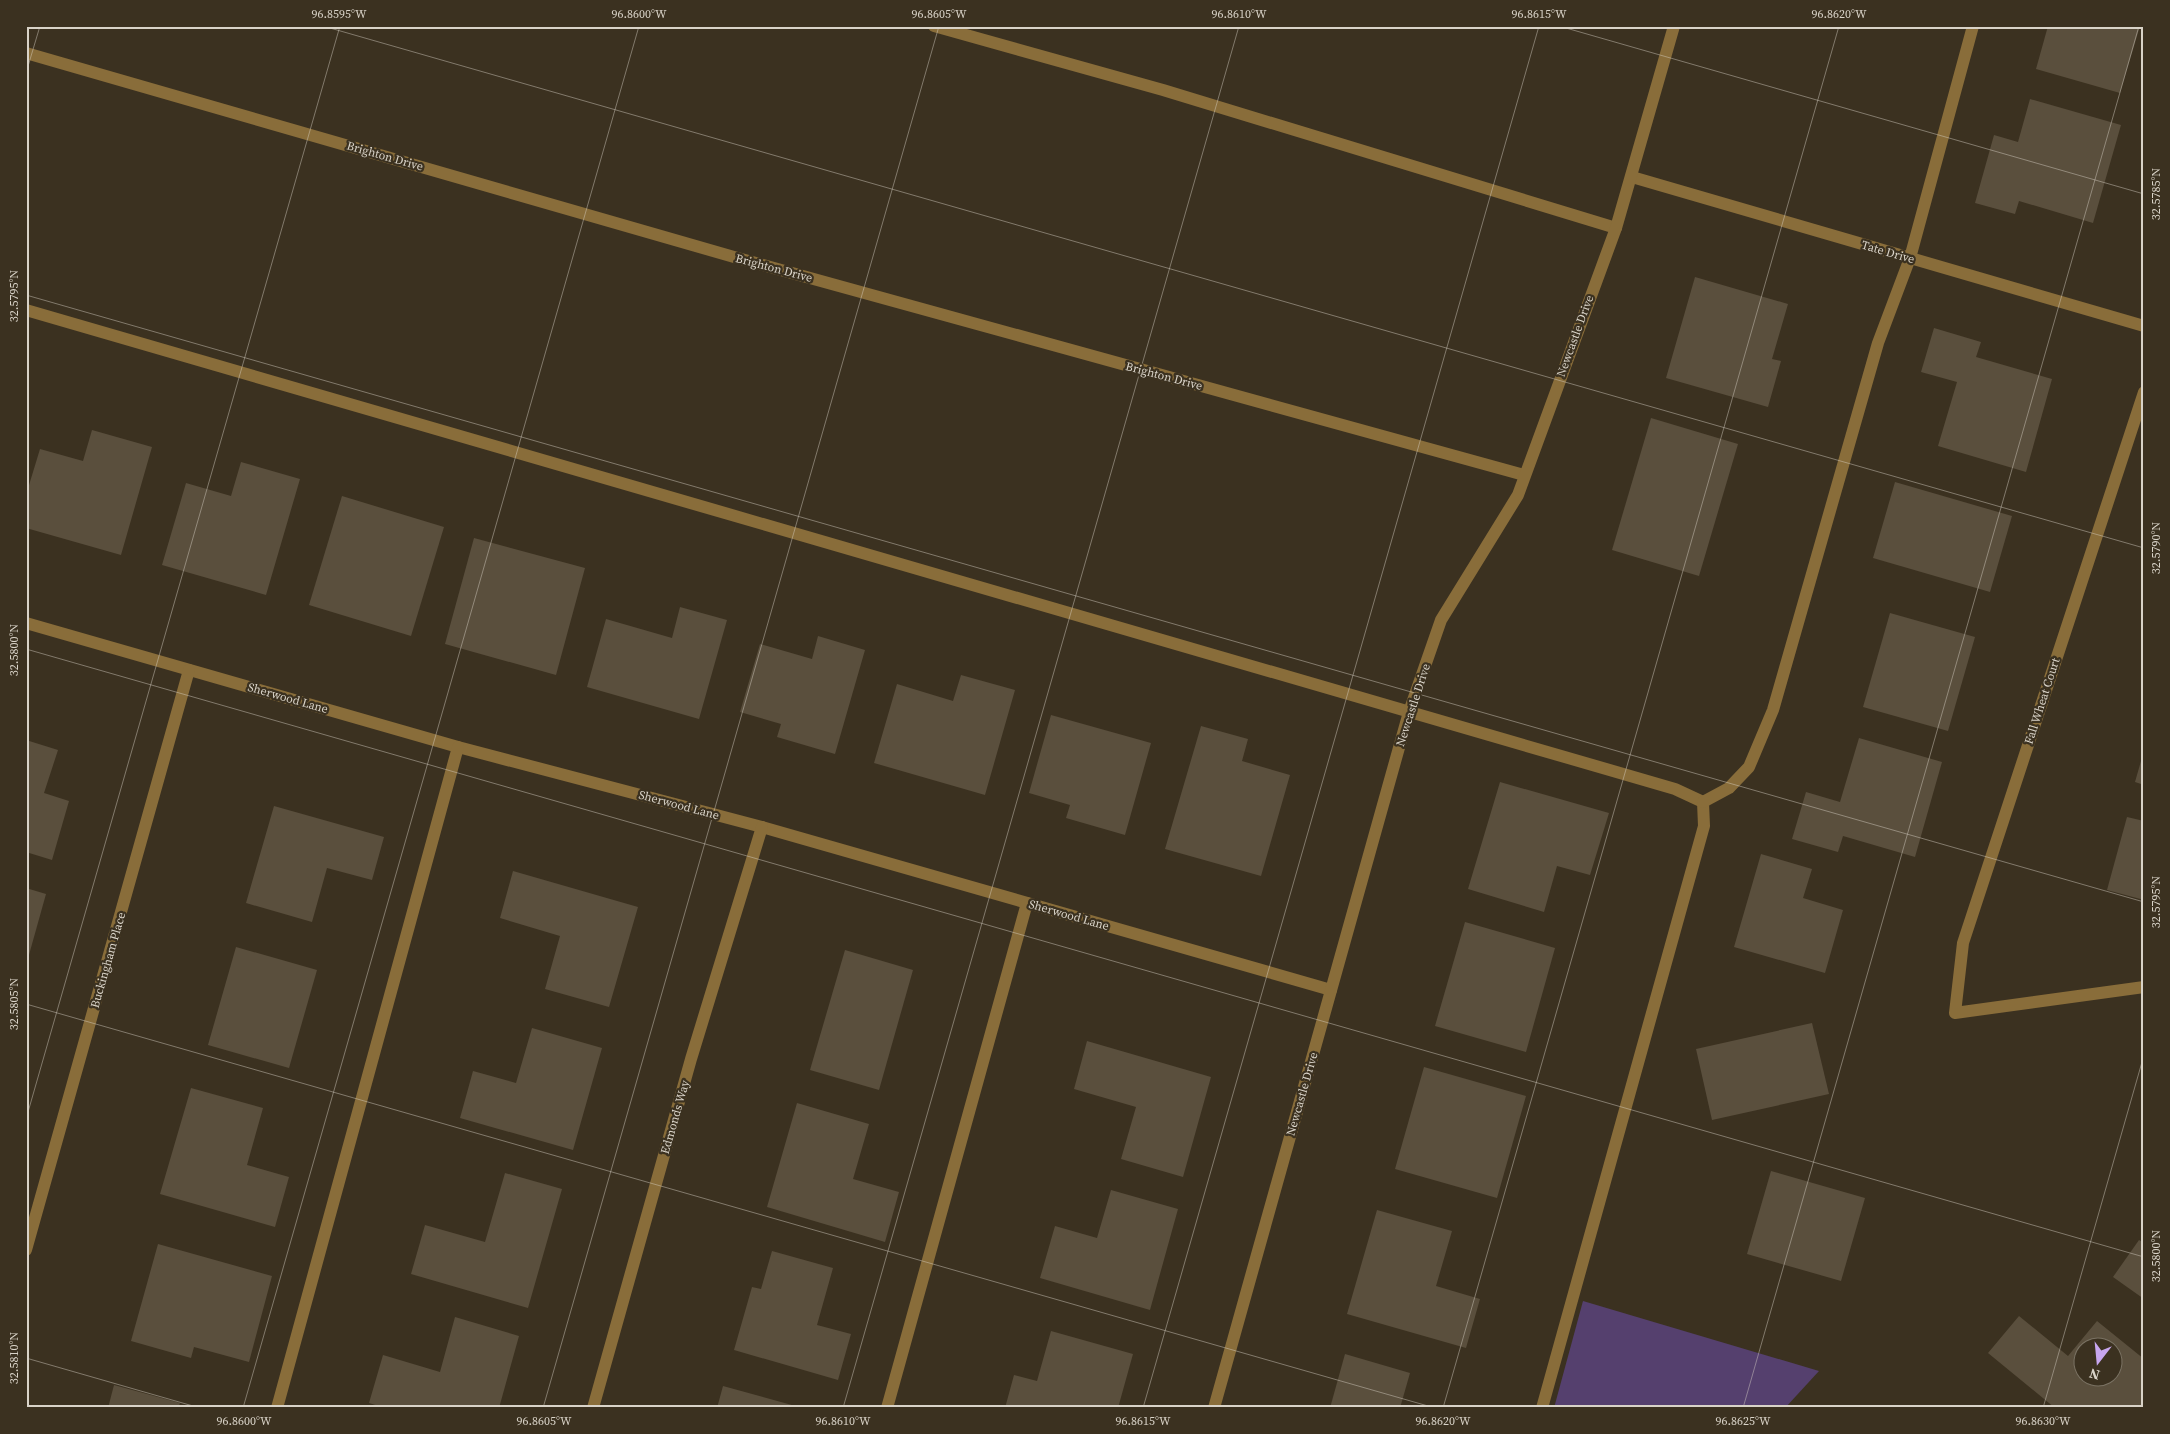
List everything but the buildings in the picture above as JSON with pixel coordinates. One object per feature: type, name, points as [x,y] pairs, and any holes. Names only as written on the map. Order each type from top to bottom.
[{"type":"street","points":[[934,26],[1301,130],[1616,228]]},
{"type":"street","name":"Newcastle Drive","points":[[1214,1408],[1409,712],[1441,620],[1518,495],[1616,228],[1674,26]]},
{"type":"street","points":[[1703,802],[1729,788],[1749,767],[1773,710],[1878,343],[1910,258],[1973,26]]},
{"type":"street","name":"Brighton Drive","points":[[26,53],[744,260],[1524,475]]},
{"type":"street","name":"Tate Drive","points":[[1632,177],[2144,326]]},
{"type":"street","points":[[26,310],[1675,789],[1703,802]]},
{"type":"street","name":"Fall Wheat Court","points":[[2144,392],[1963,943],[1954,1012],[2144,987]]},
{"type":"street","name":"Sherwood Lane","points":[[26,623],[458,747],[762,827],[1331,990]]},
{"type":"street","name":"Buckingham Place","points":[[26,1250],[189,670]]},
{"type":"street","points":[[277,1408],[458,747]]},
{"type":"street","points":[[1542,1408],[1704,826],[1703,802]]},
{"type":"street","name":"Edmonds Way","points":[[593,1408],[691,1059],[762,827]]},
{"type":"street","points":[[887,1408],[1027,903]]},
{"type":"shaded area","points":[[1583,1301],[1819,1371],[1785,1408],[1554,1408]]}]
